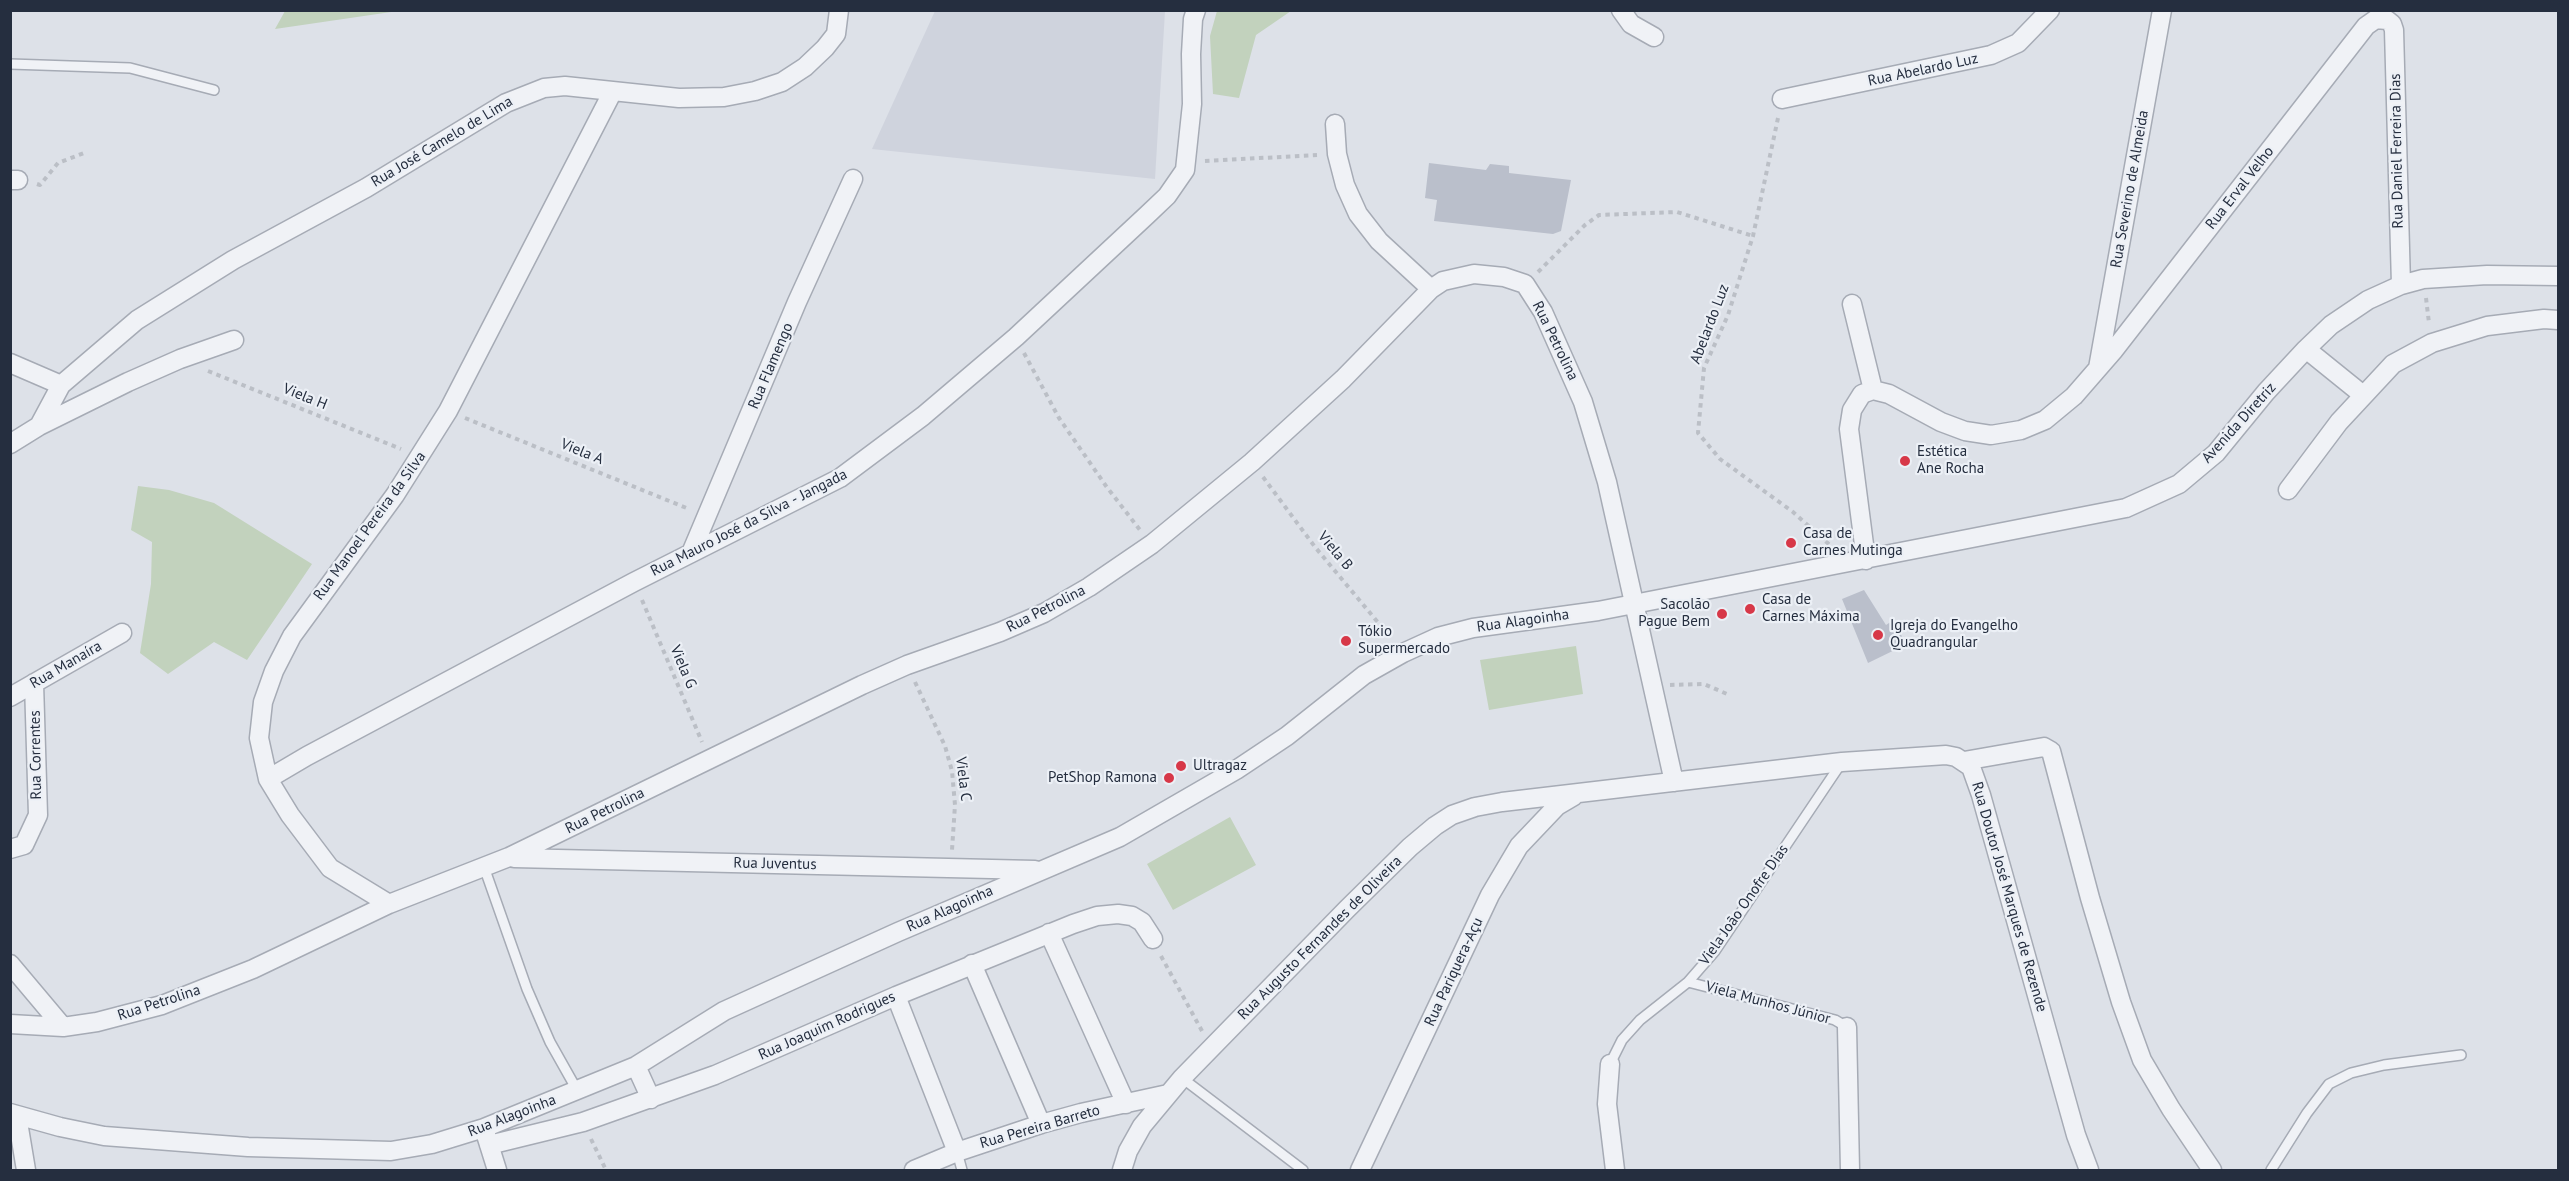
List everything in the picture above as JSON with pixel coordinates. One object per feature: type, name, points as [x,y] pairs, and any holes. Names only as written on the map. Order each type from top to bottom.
[{"type":"street","name":"Rua José Camelo de Lima","points":[[61,385],[137,320],[233,260],[366,188],[524,94],[554,87],[679,98],[724,97],[755,91],[782,82],[805,67],[825,48],[836,34],[839,10]]},
{"type":"street","name":"Rua Mauro José da Silva - Jangada","points":[[268,779],[634,582],[840,478],[923,416],[1016,337],[1167,195],[1185,170],[1192,104],[1191,54],[1193,19],[1196,10]]},
{"type":"street","points":[[1621,10],[1631,24],[1654,36]]},
{"type":"street","name":"Rua Abelardo Luz","points":[[1782,99],[1991,55],[2018,43],[2050,10]]},
{"type":"street","name":"Rua Severino de Almeida","points":[[2098,368],[2162,10]]},
{"type":"street","name":"Rua Erval Velho","points":[[1873,390],[1889,394],[1941,422],[1965,431],[1991,435],[2021,430],[2045,420],[2074,396],[2098,368],[2366,26],[2376,19],[2387,20]]},
{"type":"street","name":"Rua Daniel Ferreira Dias","points":[[2387,20],[2394,30],[2401,285]]},
{"type":"street","name":"Rua Manoel Pereira da Silva","points":[[389,904],[330,868],[290,815],[268,779],[259,738],[263,702],[274,671],[292,636],[421,457],[448,411],[613,91]]},
{"type":"street","points":[[1335,124],[1337,154],[1345,185],[1358,214],[1378,241],[1431,289]]},
{"type":"street","name":"Rua Flamengo","points":[[691,553],[853,179]]},
{"type":"street","name":"Rua Petrolina","points":[[10,1024],[63,1028],[98,1022],[162,1005],[253,969],[389,904],[509,858],[800,714],[908,665],[1000,633],[1044,613],[1089,587],[1152,544],[1252,462],[1335,387],[1431,289],[1443,281],[1474,274],[1504,277],[1525,284],[1543,312],[1583,402],[1607,482],[1674,782]]},
{"type":"street","name":"Avenida Diretriz","points":[[1858,562],[2126,508],[2179,484],[2216,453],[2266,392],[2331,325],[2368,300],[2401,285],[2423,279],[2487,275],[2559,276]]},
{"type":"street","points":[[1852,304],[1873,390],[1862,394],[1852,410],[1849,429],[1858,562]]},
{"type":"street","points":[[2288,490],[2340,422],[2393,364],[2432,343],[2487,326],[2544,319],[2559,320]]},
{"type":"street","points":[[10,444],[39,426],[128,382],[180,359],[234,340]]},
{"type":"street","points":[[2306,349],[2363,395]]},
{"type":"street","points":[[10,363],[61,385],[39,426]]},
{"type":"street","name":"Rua Alagoinha","points":[[14,1114],[104,1136],[203,1144],[391,1151],[487,1137],[577,1090],[636,1066],[724,1011],[1040,870],[1120,837],[1236,770],[1287,736],[1364,675],[1438,637],[1473,628],[1598,611],[1858,562]]},
{"type":"street","name":"Rua Manaíra","points":[[10,697],[122,633]]},
{"type":"street","name":"Rua Correntes","points":[[10,849],[24,845],[38,815],[34,683]]},
{"type":"street","points":[[1576,794],[1842,762],[1946,755],[1964,761],[2044,747],[2051,751],[2090,898],[2121,1002],[2142,1060],[2171,1109],[2212,1170]]},
{"type":"street","name":"Rua Doutor José Marques de Rezende","points":[[1964,761],[1971,767],[1981,795],[2076,1135],[2089,1170]]},
{"type":"street","name":"Rua Augusto Fernandes de Oliveira","points":[[1122,1170],[1128,1150],[1142,1126],[1182,1078],[1347,909],[1435,826],[1452,815],[1475,807],[1576,794]]},
{"type":"street","name":"Rua Pariquera-Açu","points":[[1360,1170],[1496,886],[1519,846],[1557,806],[1576,794]]},
{"type":"street","name":"Rua Juventus","points":[[509,858],[1040,870]]},
{"type":"street","name":"Rua Joaquim Rodrigues","points":[[487,1137],[583,1122],[651,1099],[716,1075],[972,964],[1098,916],[1118,914],[1132,916],[1142,922],[1153,939]]},
{"type":"street","points":[[1049,933],[1126,1104]]},
{"type":"street","points":[[10,964],[63,1028]]},
{"type":"street","points":[[972,964],[1041,1124]]},
{"type":"street","points":[[896,996],[957,1152]]},
{"type":"street","points":[[1847,1027],[1850,1170]]},
{"type":"street","points":[[1610,1064],[1607,1104],[1615,1170]]},
{"type":"street","points":[[636,1066],[651,1099]]},
{"type":"street","name":"Rua Pereira Barreto","points":[[914,1170],[957,1152],[1041,1124],[1168,1094]]},
{"type":"street","points":[[14,1114],[26,1170]]},
{"type":"street","points":[[487,1137],[497,1170]]},
{"type":"street","points":[[10,1168],[17,1170]]},
{"type":"lane","points":[[10,64],[130,68],[214,90]]},
{"type":"lane","name":"Viela João Onofre Dias","points":[[1610,1064],[1622,1040],[1640,1020],[1688,982],[1715,951],[1842,762]]},
{"type":"lane","points":[[484,867],[527,989],[550,1042],[577,1090]]},
{"type":"lane","name":"Viela Munhos Júnior","points":[[1688,982],[1835,1020],[1847,1027]]},
{"type":"lane","points":[[2271,1170],[2307,1113],[2329,1084],[2351,1073],[2384,1065],[2462,1055]]},
{"type":"lane","points":[[1182,1078],[1303,1170]]},
{"type":"lane","points":[[957,1152],[962,1170]]},
{"type":"path","name":"Abelardo Luz","points":[[1782,99],[1754,236],[1728,315],[1704,368],[1698,432],[1720,459],[1858,562]]},
{"type":"path","points":[[14,180],[40,185],[58,163],[84,153]]},
{"type":"path","points":[[1186,162],[1337,154]]},
{"type":"path","points":[[1525,284],[1585,225],[1599,215],[1677,212],[1754,236]]},
{"type":"path","points":[[2423,279],[2432,343]]},
{"type":"path","points":[[1016,337],[1059,418],[1106,486],[1152,544]]},
{"type":"path","name":"Viela H","points":[[180,359],[421,457]]},
{"type":"path","name":"Viela A","points":[[448,411],[706,515]]},
{"type":"path","name":"Viela B","points":[[1252,462],[1315,547],[1335,568],[1403,653]]},
{"type":"path","name":"Viela G","points":[[634,582],[710,760]]},
{"type":"path","name":"Viela C","points":[[908,665],[945,746],[952,771],[955,805],[950,868]]},
{"type":"path","points":[[1652,684],[1704,684],[1727,694]]},
{"type":"path","points":[[1153,939],[1197,1024],[1212,1047]]},
{"type":"path","points":[[583,1122],[606,1170]]},
{"type":"shaded area","points":[[935,11],[1165,11],[1155,179],[872,149]]},
{"type":"green space","points":[[285,10],[398,11],[275,29]]},
{"type":"green space","points":[[1217,11],[1291,11],[1256,35],[1239,98],[1213,94],[1210,36]]},
{"type":"green space","points":[[138,486],[169,490],[214,503],[312,564],[247,660],[214,642],[168,674],[140,653],[151,584],[152,542],[131,530]]},
{"type":"green space","points":[[1576,646],[1583,694],[1489,710],[1480,660]]},
{"type":"green space","points":[[1230,817],[1256,865],[1173,910],[1147,864]]},
{"type":"building","points":[[1429,163],[1486,170],[1490,164],[1509,166],[1509,173],[1571,180],[1561,231],[1553,234],[1434,221],[1437,200],[1425,198]]},
{"type":"building","name":"Igreja do Evangelho Quadrangular","points":[[1864,590],[1886,625],[1892,621],[1907,644],[1868,663],[1842,599]]},
{"type":"place","name":"Estética Ane Rocha","points":[[1905,461]]},
{"type":"place","name":"Casa de Carnes Mutinga","points":[[1791,543]]},
{"type":"place","name":"Casa de Carnes Máxima","points":[[1750,609]]},
{"type":"place","name":"Sacolão Pague Bem","points":[[1722,614]]},
{"type":"place","name":"Igreja do Evangelho Quadrangular","points":[[1878,635]]},
{"type":"place","name":"Tókio Supermercado","points":[[1346,641]]},
{"type":"place","name":"Ultragaz","points":[[1181,766]]},
{"type":"place","name":"PetShop Ramona","points":[[1169,778]]}]
